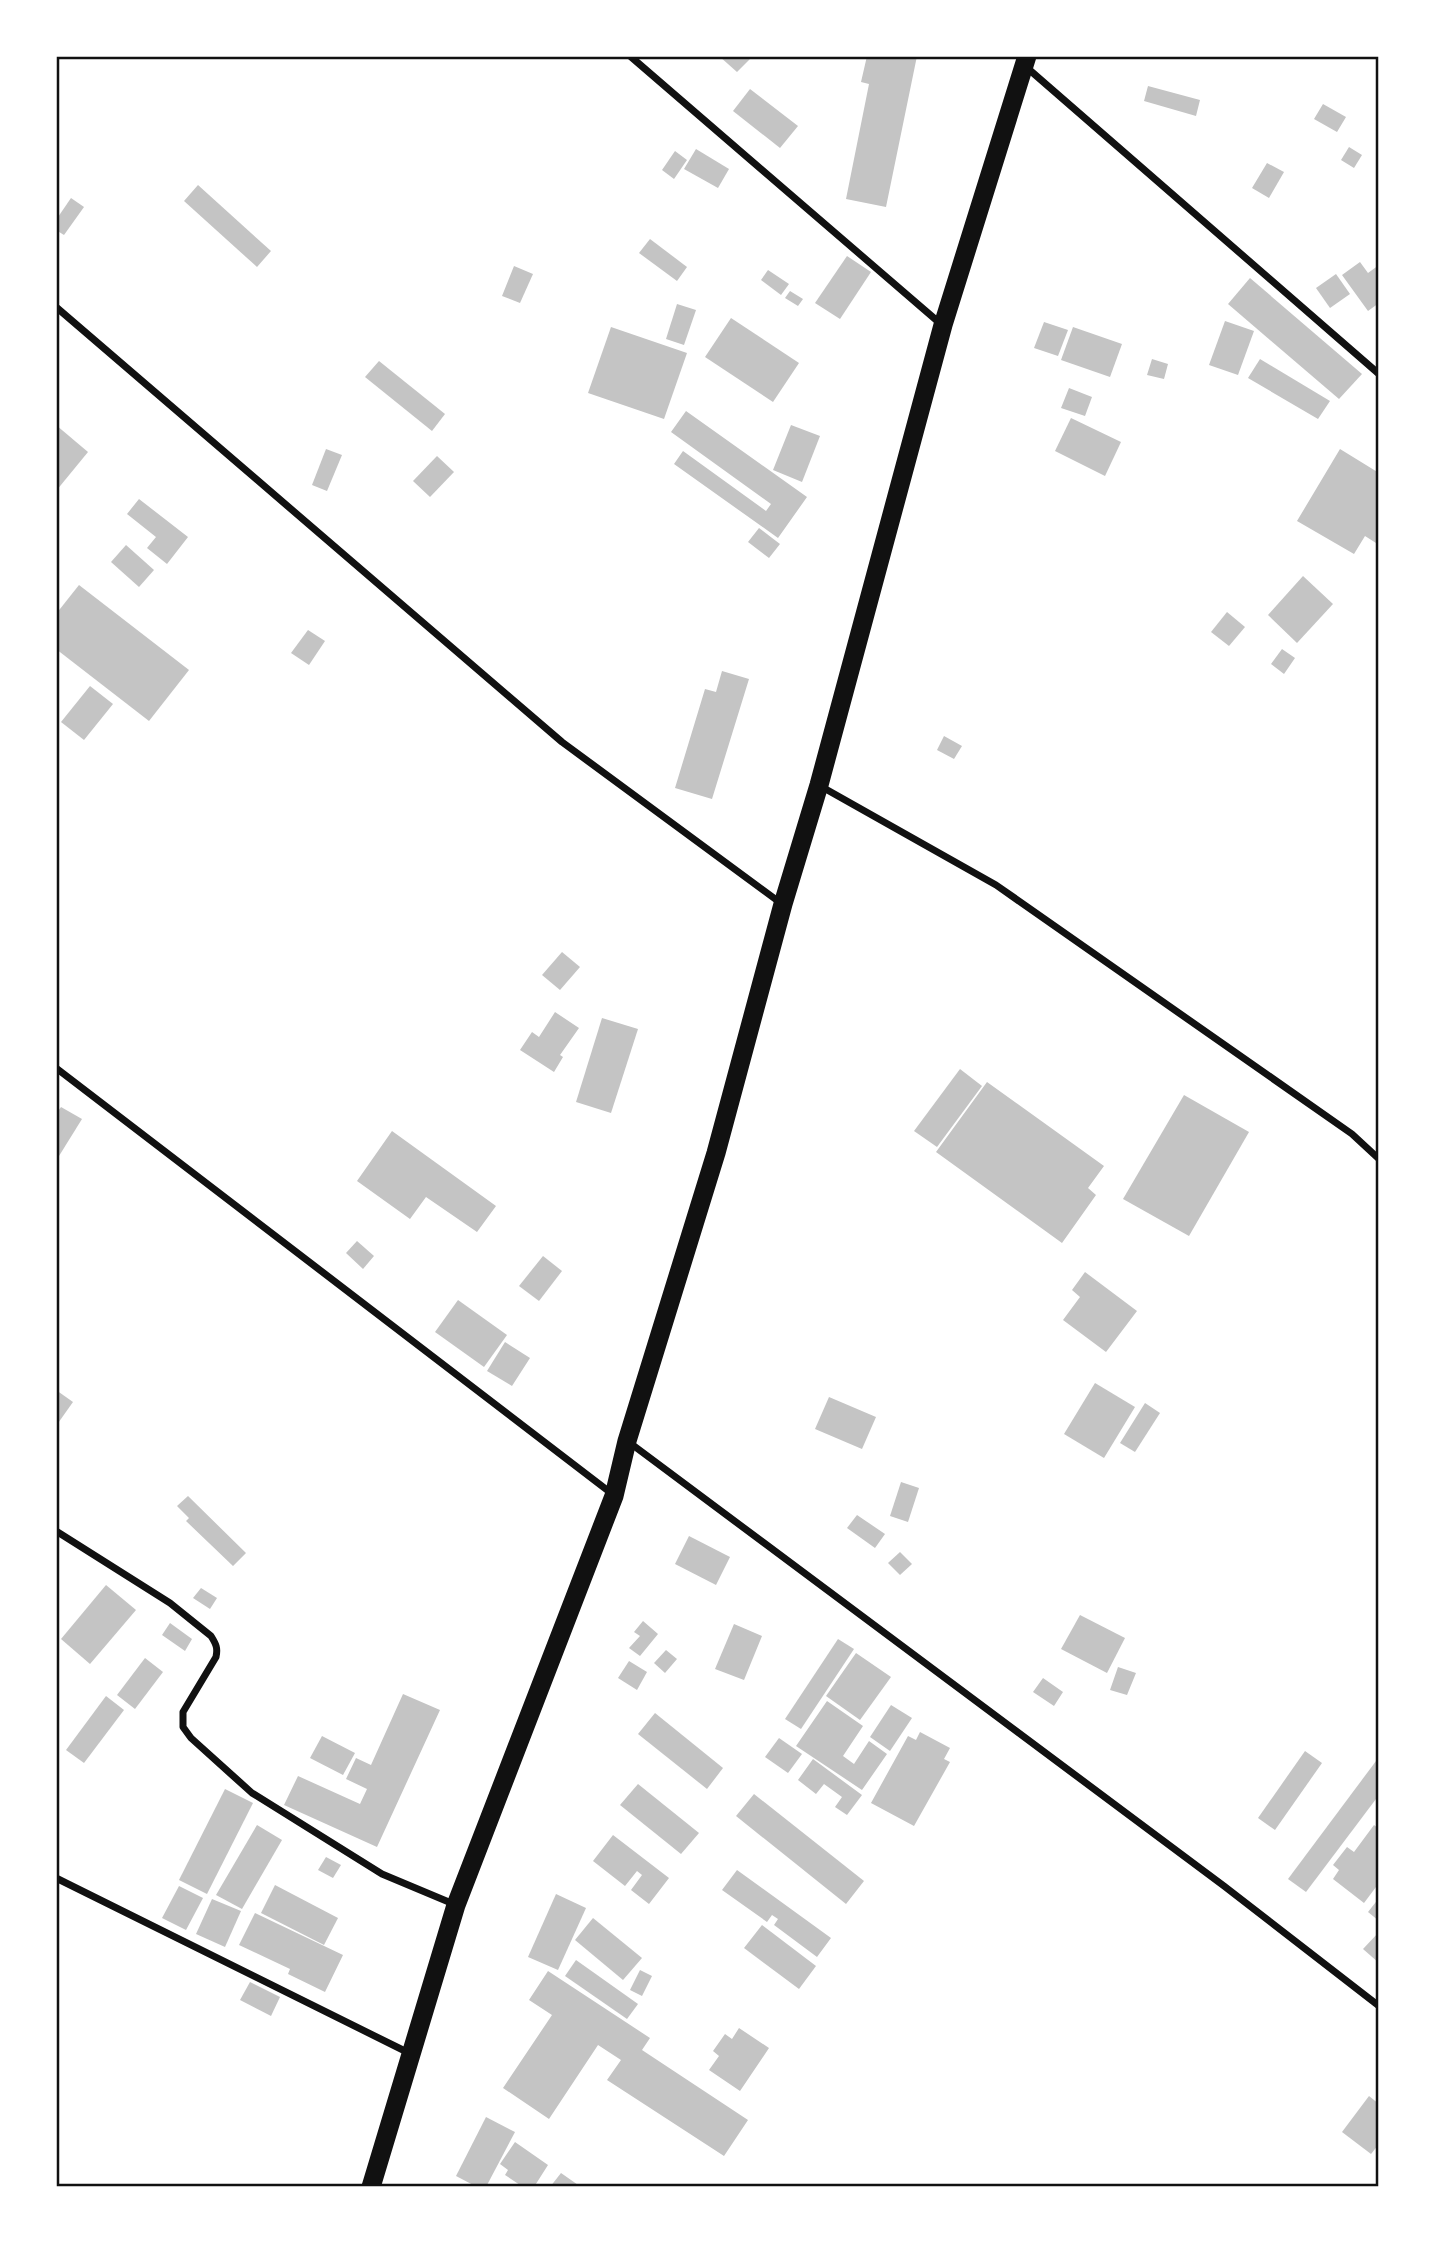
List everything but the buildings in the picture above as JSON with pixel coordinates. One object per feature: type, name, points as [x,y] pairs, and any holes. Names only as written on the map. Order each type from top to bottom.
[{"type":"highway","points":[[371,2187],[456,1905],[614,1496],[627,1441],[716,1153],[943,325],[1026,61]]},
{"type":"street","points":[[630,56],[943,325]]},
{"type":"street","points":[[1026,61],[1379,374]]},
{"type":"street","points":[[56,307],[562,742],[783,904]]},
{"type":"street","points":[[818,785],[996,885],[1352,1134],[1379,1160]]},
{"type":"street","points":[[56,1068],[614,1496]]},
{"type":"street","points":[[627,1441],[1224,1886],[1379,2006]]},
{"type":"street","points":[[56,1531],[170,1603],[216,1642],[216,1657],[183,1712],[184,1727],[197,1744],[252,1793],[382,1874],[456,1905]]},
{"type":"street","points":[[56,1878],[413,2054]]}]
